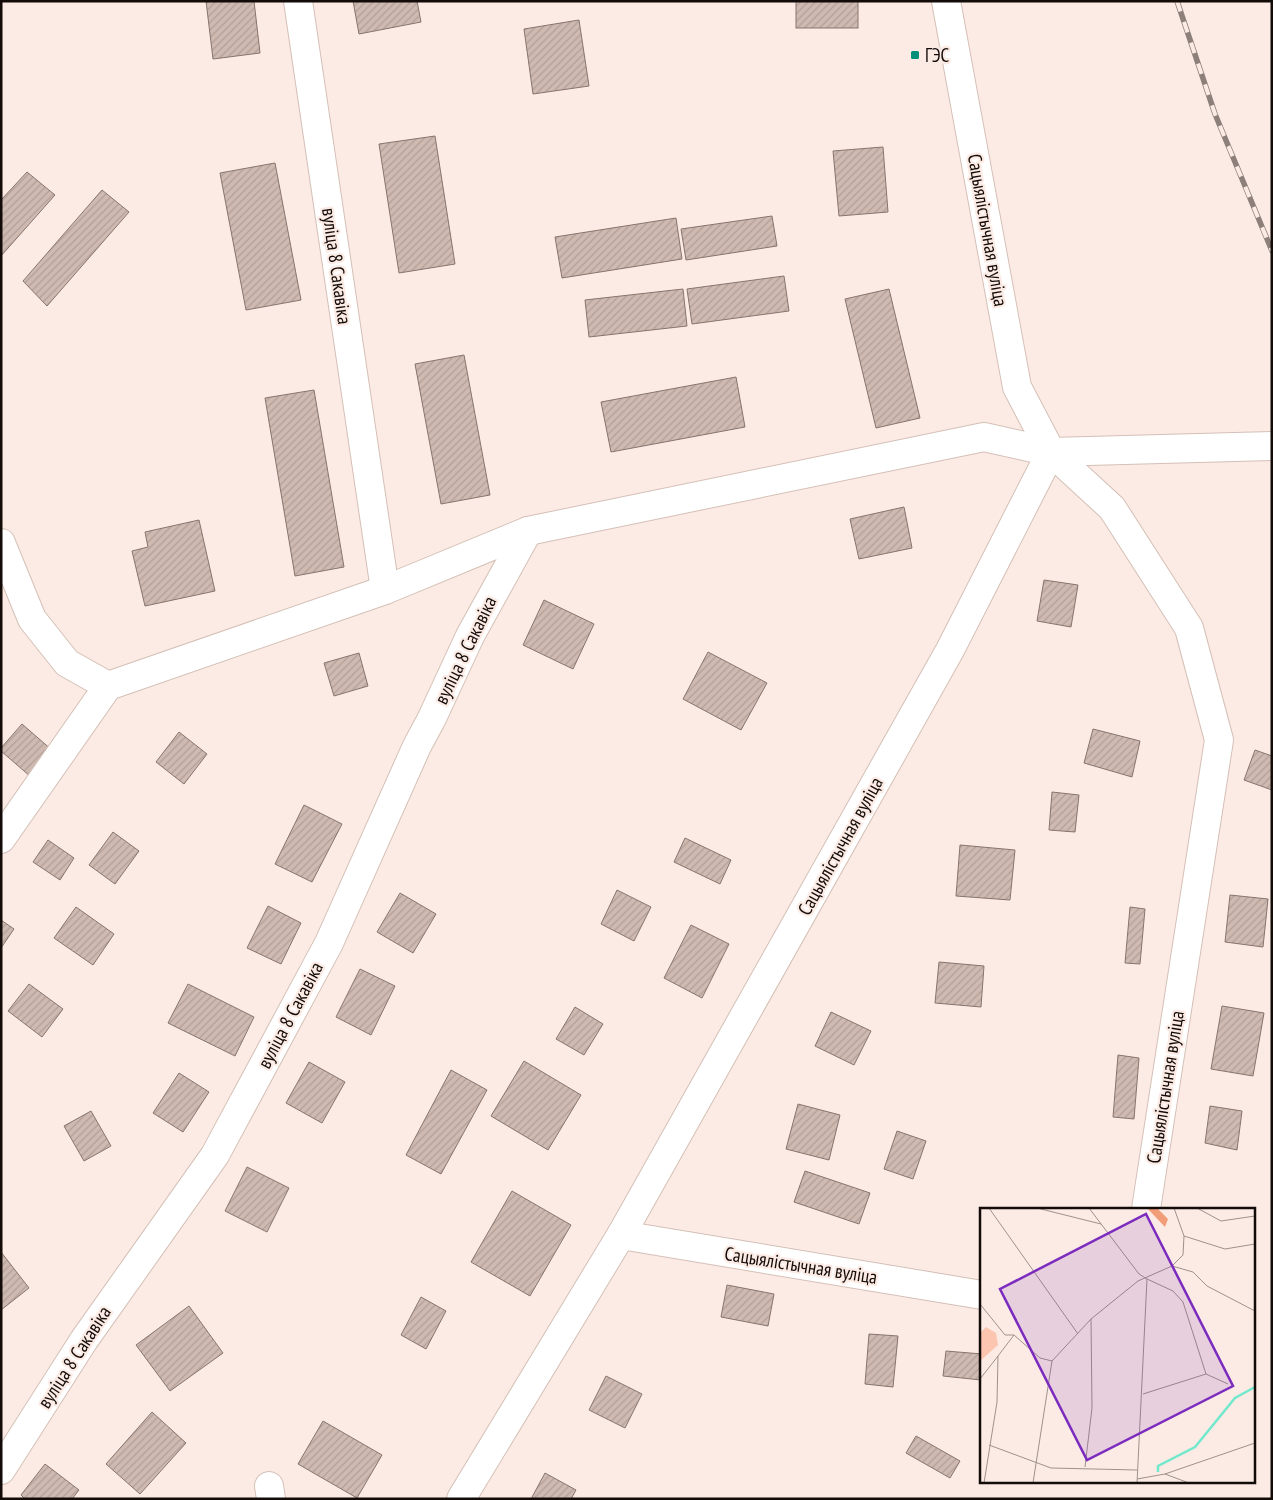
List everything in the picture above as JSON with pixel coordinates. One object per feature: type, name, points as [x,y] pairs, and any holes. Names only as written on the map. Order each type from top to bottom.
[{"type":"street","name":"вуліца 8 Сакавіка","points":[[298,1],[384,590]]},
{"type":"street","name":"Сацыялістычная вуліца","points":[[946,1],[1017,387],[1051,452],[1112,508],[1189,628],[1219,740],[1146,1208]]},
{"type":"street","points":[[1,839],[108,686],[384,590],[528,531],[984,437],[1051,452],[1272,446]]},
{"type":"street","name":"Сацыялістычная вуліца","points":[[461,1499],[621,1235],[950,650],[1051,452]]},
{"type":"street","name":"вуліца 8 Сакавіка","points":[[1,1470],[84,1340],[215,1155],[328,943],[417,746],[470,636],[528,531]]},
{"type":"street","points":[[1,543],[32,619],[67,663],[108,686]]},
{"type":"street","name":"Сацыялістычная вуліца","points":[[621,1235],[980,1295]]},
{"type":"building","points":[[206,1],[254,1],[260,53],[213,59]]},
{"type":"building","points":[[353,1],[417,1],[421,22],[359,34]]},
{"type":"building","points":[[796,1],[858,1],[858,28],[796,28]]},
{"type":"building","points":[[579,20],[589,86],[533,94],[524,29]]},
{"type":"building","points":[[435,136],[455,264],[399,273],[379,144]]},
{"type":"building","points":[[883,147],[888,212],[839,216],[833,151]]},
{"type":"building","points":[[275,163],[301,300],[246,310],[220,173]]},
{"type":"building","points":[[27,172],[55,195],[1,256],[1,200]]},
{"type":"building","points":[[102,190],[129,212],[47,306],[23,281]]},
{"type":"building","points":[[772,216],[777,246],[686,260],[681,229]]},
{"type":"building","points":[[676,218],[682,259],[562,278],[555,237]]},
{"type":"building","points":[[784,276],[789,311],[692,324],[687,289]]},
{"type":"building","points":[[683,289],[687,326],[589,337],[585,300]]},
{"type":"building","points":[[889,289],[920,418],[876,428],[845,299]]},
{"type":"building","points":[[464,355],[490,495],[441,504],[415,364]]},
{"type":"building","points":[[736,377],[745,427],[611,452],[601,402]]},
{"type":"building","points":[[314,390],[344,567],[295,576],[265,398]]},
{"type":"building","points":[[904,507],[912,548],[859,559],[850,519]]},
{"type":"building","points":[[199,520],[215,591],[145,606],[132,551],[148,547],[145,532]]},
{"type":"building","points":[[1044,580],[1078,585],[1071,627],[1037,621]]},
{"type":"building","points":[[544,600],[594,624],[573,669],[523,645]]},
{"type":"building","points":[[708,652],[767,683],[741,730],[683,699]]},
{"type":"building","points":[[359,653],[368,686],[334,696],[324,663]]},
{"type":"building","points":[[22,724],[53,751],[31,777],[1,751],[1,748]]},
{"type":"building","points":[[1093,729],[1140,741],[1132,777],[1084,763]]},
{"type":"building","points":[[179,732],[207,754],[184,784],[156,762]]},
{"type":"building","points":[[1255,750],[1272,756],[1272,790],[1244,780]]},
{"type":"building","points":[[1052,792],[1079,795],[1075,832],[1049,830]]},
{"type":"building","points":[[304,805],[342,824],[312,882],[275,864]]},
{"type":"building","points":[[113,832],[139,851],[115,884],[89,865]]},
{"type":"building","points":[[685,838],[731,860],[720,884],[674,862]]},
{"type":"building","points":[[48,840],[74,858],[60,880],[33,862]]},
{"type":"building","points":[[960,845],[1015,850],[1010,900],[956,896]]},
{"type":"building","points":[[617,890],[651,907],[634,941],[601,924]]},
{"type":"building","points":[[400,893],[436,914],[413,953],[377,932]]},
{"type":"building","points":[[1230,895],[1268,899],[1263,947],[1225,942]]},
{"type":"building","points":[[268,906],[301,923],[281,964],[247,948]]},
{"type":"building","points":[[76,907],[114,934],[93,965],[54,938]]},
{"type":"building","points":[[1130,907],[1145,909],[1140,964],[1125,963]]},
{"type":"building","points":[[1,920],[14,929],[1,948]]},
{"type":"building","points":[[691,925],[729,944],[702,998],[664,978]]},
{"type":"building","points":[[939,962],[984,966],[981,1007],[935,1003]]},
{"type":"building","points":[[360,969],[395,986],[371,1035],[336,1017]]},
{"type":"building","points":[[29,984],[63,1009],[42,1037],[8,1011]]},
{"type":"building","points":[[188,984],[254,1017],[235,1056],[168,1023]]},
{"type":"building","points":[[1222,1006],[1264,1013],[1253,1076],[1211,1069]]},
{"type":"building","points":[[575,1007],[603,1024],[584,1055],[556,1039]]},
{"type":"building","points":[[831,1012],[871,1031],[854,1065],[815,1046]]},
{"type":"building","points":[[1118,1055],[1139,1058],[1134,1119],[1113,1117]]},
{"type":"building","points":[[524,1061],[581,1095],[548,1150],[491,1116]]},
{"type":"building","points":[[309,1062],[345,1082],[322,1123],[286,1103]]},
{"type":"building","points":[[451,1070],[487,1090],[441,1174],[406,1155]]},
{"type":"building","points":[[179,1073],[209,1092],[183,1132],[153,1113]]},
{"type":"building","points":[[798,1104],[840,1115],[829,1160],[786,1149]]},
{"type":"building","points":[[1210,1106],[1242,1111],[1237,1150],[1205,1143]]},
{"type":"building","points":[[91,1111],[111,1146],[84,1161],[64,1126]]},
{"type":"building","points":[[897,1131],[926,1141],[913,1179],[884,1169]]},
{"type":"building","points":[[247,1167],[289,1188],[267,1232],[225,1211]]},
{"type":"building","points":[[805,1171],[870,1193],[859,1224],[794,1202]]},
{"type":"building","points":[[512,1191],[571,1225],[530,1296],[471,1262]]},
{"type":"building","points":[[1,1252],[29,1288],[1,1310]]},
{"type":"building","points":[[727,1285],[774,1294],[768,1326],[721,1317]]},
{"type":"building","points":[[421,1297],[446,1311],[426,1349],[401,1335]]},
{"type":"building","points":[[189,1306],[223,1353],[170,1391],[136,1345]]},
{"type":"building","points":[[869,1334],[898,1336],[893,1387],[865,1384]]},
{"type":"building","points":[[946,1351],[980,1354],[980,1380],[943,1376]]},
{"type":"building","points":[[606,1376],[642,1394],[625,1428],[589,1410]]},
{"type":"building","points":[[152,1412],[186,1443],[140,1494],[106,1464]]},
{"type":"building","points":[[323,1421],[382,1455],[357,1498],[298,1464]]},
{"type":"building","points":[[916,1436],[960,1461],[950,1478],[906,1453]]},
{"type":"building","points":[[45,1464],[79,1490],[72,1499],[25,1499],[21,1495]]},
{"type":"building","points":[[545,1473],[576,1490],[571,1499],[531,1499]]},
{"type":"railway","points":[[1177,1],[1215,114],[1272,251]]},
{"type":"place","name":"ГЭС","points":[[915,55]]}]
